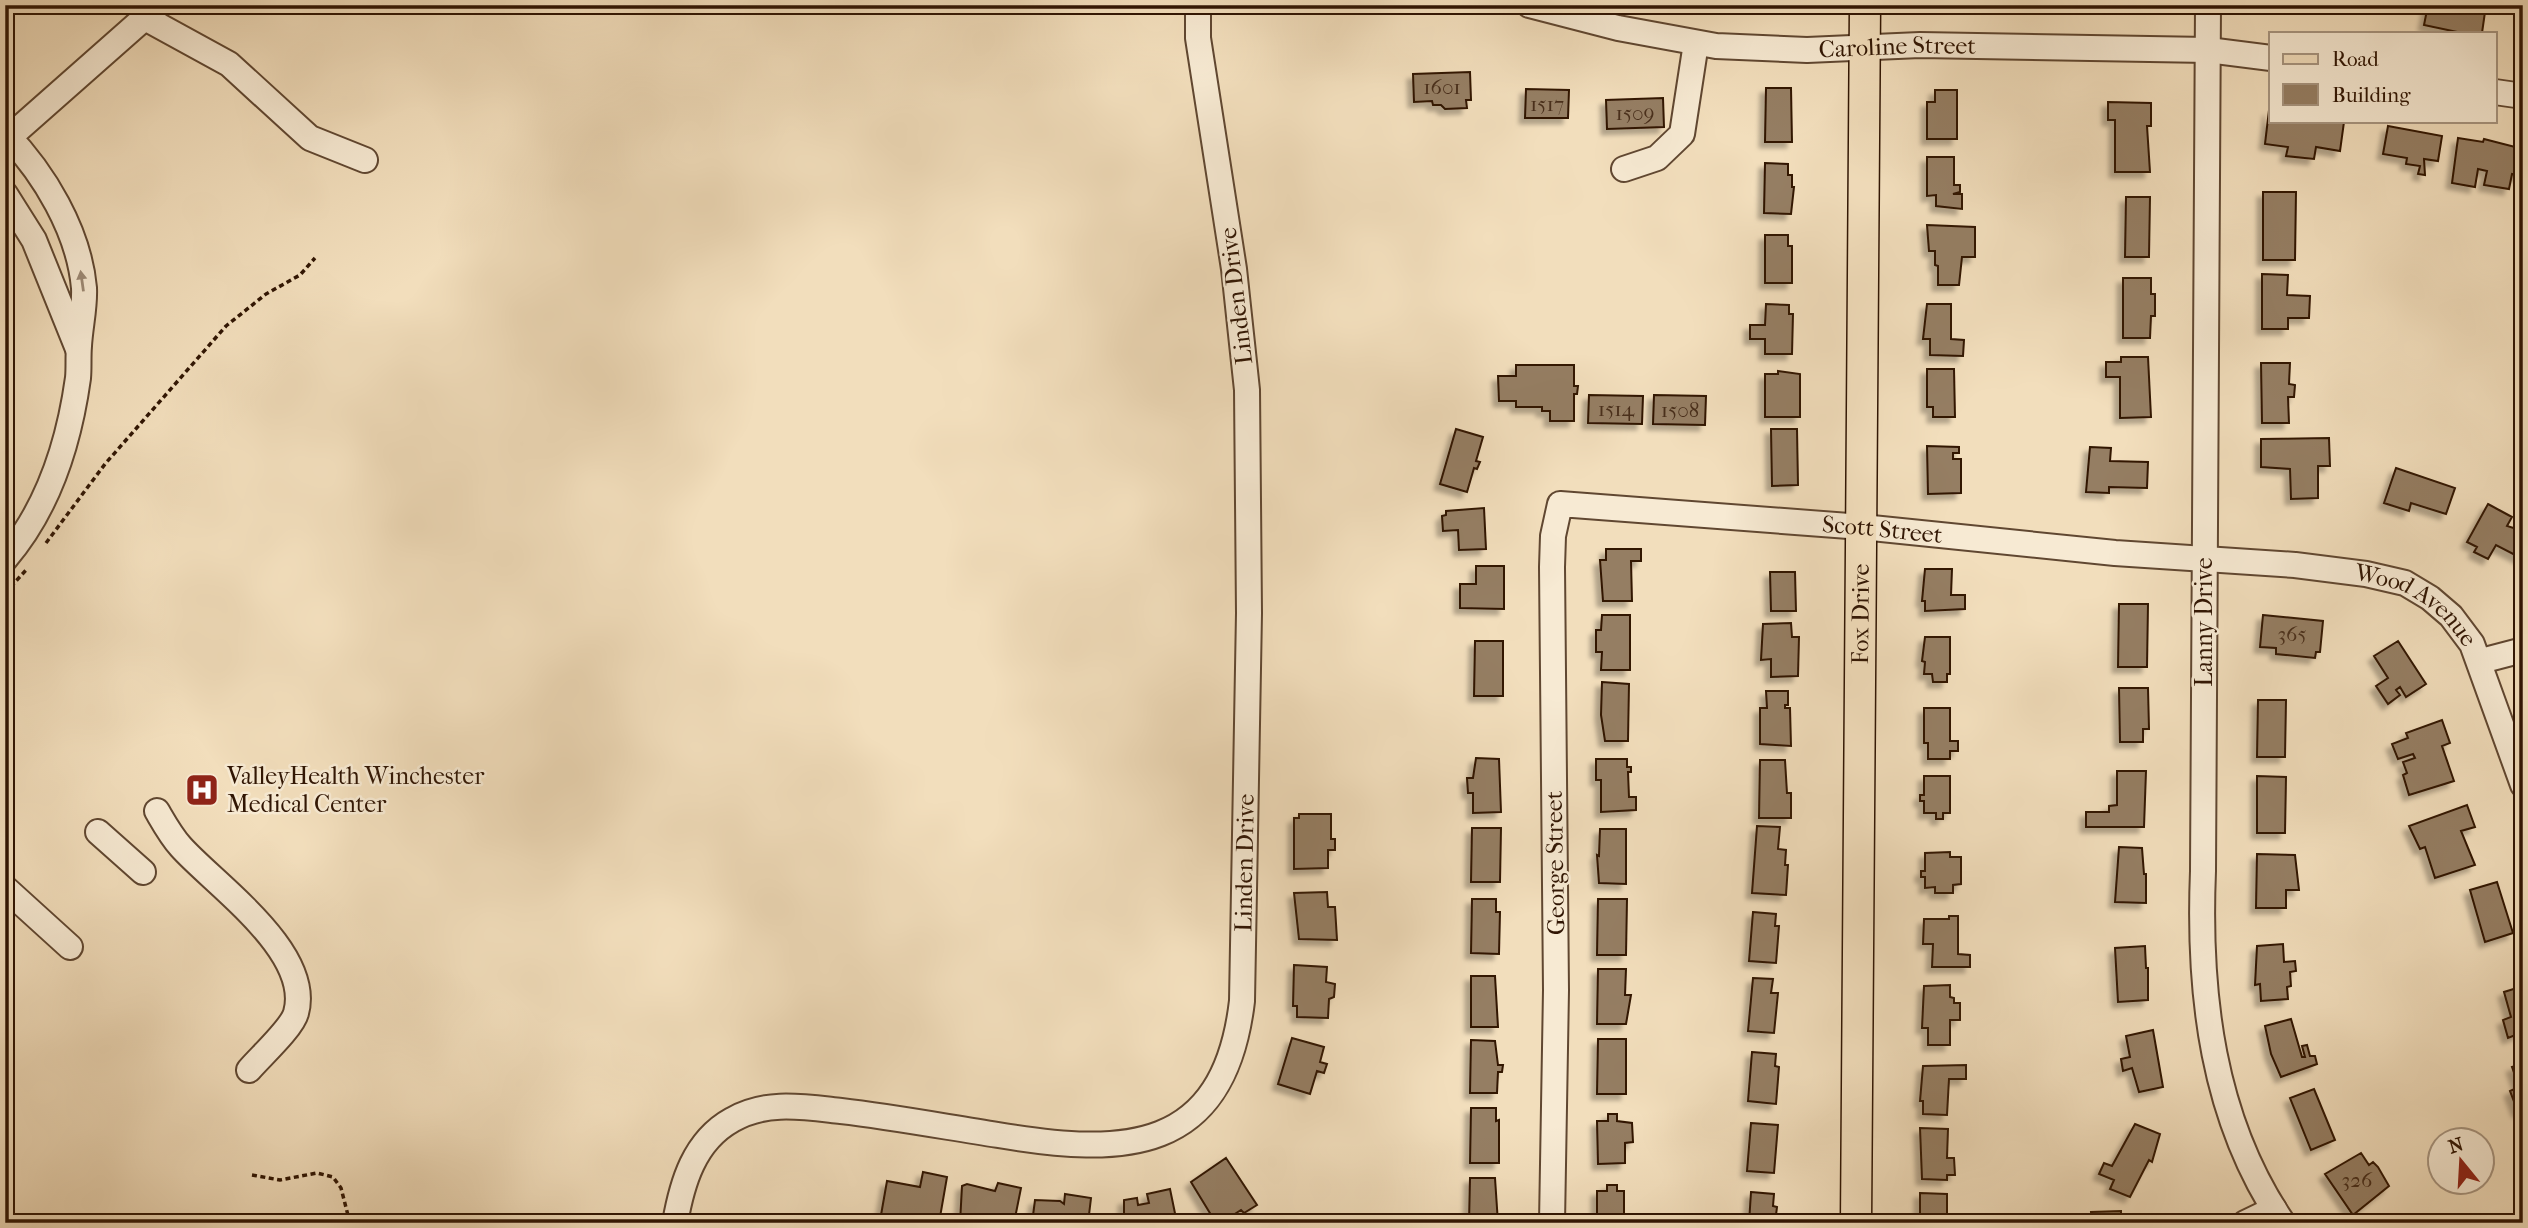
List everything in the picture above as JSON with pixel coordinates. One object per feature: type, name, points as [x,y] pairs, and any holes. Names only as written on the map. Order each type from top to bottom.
[{"type":"main road","name":"Fox Drive","points":[[1856,1223],[1865,5]]},
{"type":"street","name":"Linden Drive","points":[[675,1223],[681,1192],[703,1144],[732,1120],[752,1111],[796,1106],[867,1114],[1042,1142],[1082,1147],[1112,1146],[1166,1133],[1188,1118],[1219,1081],[1233,1048],[1242,1001],[1248,613],[1247,390],[1232,256],[1198,38],[1198,5]]},
{"type":"street","name":"Lanny Drive","points":[[2208,5],[2200,943],[2207,1015],[2229,1112],[2256,1179],[2278,1216]]},
{"type":"street","name":"Caroline Street","points":[[1545,7],[1618,28],[1716,46],[1807,50],[1920,45],[2208,50],[2269,58]]},
{"type":"street","points":[[5,559],[33,520],[64,449],[78,375],[83,287],[69,231],[34,168],[7,137],[152,12],[229,64],[310,138],[365,160]]},
{"type":"street","points":[[1624,169],[1657,158],[1682,134],[1696,43]]},
{"type":"street","points":[[2496,92],[2523,96]]},
{"type":"street","points":[[5,194],[34,240],[78,349]]},
{"type":"street","name":"Scott Street","points":[[1560,504],[1861,527],[2204,560]]},
{"type":"street","name":"George Street","points":[[1552,1223],[1556,990],[1552,567],[1553,536],[1560,504]]},
{"type":"street","name":"Wood Avenue","points":[[2204,560],[2295,565],[2366,574],[2405,583],[2451,616],[2481,660],[2523,785]]},
{"type":"street","points":[[2481,660],[2523,650]]},
{"type":"street","points":[[157,811],[180,846],[254,915],[275,941],[292,974],[299,996],[296,1015],[249,1070]]},
{"type":"street","points":[[98,832],[143,872]]},
{"type":"street","points":[[5,888],[70,947]]},
{"type":"street","points":[[2245,1223],[2278,1216]]},
{"type":"path","points":[[42,547],[105,464],[226,326],[266,295],[299,275],[315,258]]},
{"type":"path","points":[[5,593],[30,564]]},
{"type":"path","points":[[252,1175],[280,1180],[317,1173],[332,1177],[341,1188],[350,1223]]},
{"type":"building","points":[[2428,5],[2465,5],[2465,9],[2485,12],[2482,32],[2457,32],[2424,25]]},
{"type":"building","points":[[1470,72],[1471,100],[1466,100],[1467,108],[1445,109],[1441,105],[1433,105],[1432,101],[1414,102],[1413,74]]},
{"type":"building","points":[[1766,88],[1791,88],[1792,142],[1765,142]]},
{"type":"building","points":[[1526,89],[1569,90],[1568,118],[1525,118]]},
{"type":"building","points":[[1935,90],[1957,90],[1957,139],[1927,139],[1927,102],[1935,102]]},
{"type":"building","points":[[1663,98],[1664,127],[1607,129],[1606,100]]},
{"type":"building","points":[[2108,102],[2151,103],[2151,126],[2147,126],[2150,172],[2115,172],[2115,120],[2108,120]]},
{"type":"building","points":[[2269,110],[2269,122],[2344,122],[2340,151],[2316,147],[2314,159],[2286,156],[2288,147],[2265,144]]},
{"type":"building","points":[[2388,126],[2442,136],[2438,161],[2424,159],[2425,175],[2418,174],[2420,166],[2406,164],[2407,158],[2383,154]]},
{"type":"building","points":[[2458,138],[2483,142],[2484,139],[2523,149],[2523,176],[2512,174],[2509,189],[2484,185],[2487,171],[2478,169],[2475,187],[2452,183]]},
{"type":"building","points":[[1927,157],[1954,157],[1954,185],[1960,185],[1960,192],[1953,194],[1962,194],[1962,209],[1936,206],[1936,195],[1927,196]]},
{"type":"building","points":[[1765,163],[1788,164],[1788,175],[1792,175],[1794,187],[1791,214],[1764,213]]},
{"type":"building","points":[[2263,192],[2296,192],[2295,260],[2263,260]]},
{"type":"building","points":[[2126,197],[2150,197],[2149,257],[2125,257]]},
{"type":"building","points":[[1927,225],[1975,227],[1975,257],[1962,257],[1959,285],[1938,285],[1938,266],[1935,265],[1935,251],[1929,251]]},
{"type":"building","points":[[1765,235],[1788,235],[1788,246],[1792,246],[1792,283],[1765,283]]},
{"type":"building","points":[[2262,274],[2288,275],[2287,295],[2310,296],[2309,318],[2288,318],[2288,329],[2262,329]]},
{"type":"building","points":[[2123,278],[2151,278],[2151,294],[2155,294],[2155,316],[2151,316],[2150,338],[2123,338]]},
{"type":"building","points":[[1766,304],[1789,305],[1789,314],[1793,314],[1792,354],[1765,354],[1765,339],[1750,339],[1750,325],[1765,325]]},
{"type":"building","points":[[1927,304],[1951,304],[1951,339],[1964,340],[1963,356],[1930,355],[1930,339],[1923,339]]},
{"type":"building","points":[[2121,357],[2148,357],[2151,417],[2120,418],[2120,377],[2106,377],[2106,362],[2121,362]]},
{"type":"building","points":[[2261,363],[2290,363],[2289,384],[2295,385],[2294,397],[2288,397],[2289,423],[2262,423]]},
{"type":"building","points":[[1516,365],[1574,365],[1574,386],[1578,386],[1577,394],[1574,394],[1574,421],[1550,421],[1550,411],[1542,411],[1542,407],[1516,407],[1516,401],[1499,401],[1498,376],[1516,376]]},
{"type":"building","points":[[1927,369],[1954,369],[1955,417],[1933,417],[1933,407],[1927,407]]},
{"type":"building","points":[[1778,371],[1800,374],[1800,417],[1765,417],[1765,374],[1778,374]]},
{"type":"building","points":[[1589,395],[1643,396],[1642,424],[1588,423]]},
{"type":"building","points":[[1654,395],[1706,396],[1705,425],[1653,424]]},
{"type":"building","points":[[1456,429],[1483,437],[1476,461],[1480,462],[1477,469],[1474,468],[1467,492],[1440,484]]},
{"type":"building","points":[[1771,429],[1797,429],[1798,485],[1772,486]]},
{"type":"building","points":[[2329,438],[2330,466],[2318,466],[2318,498],[2291,499],[2290,469],[2261,467],[2261,439]]},
{"type":"building","points":[[1927,446],[1959,447],[1959,453],[1953,453],[1953,459],[1961,459],[1961,493],[1928,494]]},
{"type":"building","points":[[2090,447],[2111,448],[2110,461],[2148,462],[2147,488],[2109,487],[2109,493],[2086,492]]},
{"type":"building","points":[[2396,468],[2455,488],[2446,514],[2411,503],[2409,511],[2384,503]]},
{"type":"building","points":[[2488,504],[2512,517],[2507,526],[2523,531],[2523,559],[2496,545],[2488,559],[2474,552],[2477,547],[2467,542]]},
{"type":"building","points":[[1484,508],[1486,549],[1459,550],[1458,530],[1443,531],[1442,516],[1446,515],[1446,511]]},
{"type":"building","points":[[1606,549],[1641,549],[1641,561],[1631,561],[1632,601],[1603,601],[1600,560],[1606,560]]},
{"type":"building","points":[[1476,566],[1504,566],[1504,609],[1460,608],[1460,584],[1476,584]]},
{"type":"building","points":[[1925,569],[1952,569],[1951,595],[1965,595],[1965,609],[1925,611],[1925,601],[1922,601]]},
{"type":"building","points":[[1770,572],[1795,572],[1796,611],[1771,611]]},
{"type":"building","points":[[2119,604],[2148,604],[2147,667],[2118,667]]},
{"type":"building","points":[[1602,615],[1630,615],[1630,670],[1601,670],[1602,652],[1596,652],[1596,630],[1601,630]]},
{"type":"building","points":[[2263,615],[2323,621],[2320,652],[2316,652],[2315,658],[2276,654],[2276,648],[2260,647]]},
{"type":"building","points":[[1791,623],[1792,637],[1799,637],[1798,676],[1771,677],[1771,659],[1761,660],[1763,624]]},
{"type":"building","points":[[1925,637],[1950,637],[1950,674],[1947,674],[1947,682],[1933,682],[1932,674],[1924,674],[1925,662],[1922,661]]},
{"type":"building","points":[[1475,641],[1503,641],[1503,696],[1474,696]]},
{"type":"building","points":[[2398,641],[2426,684],[2406,697],[2400,687],[2396,690],[2400,695],[2388,704],[2376,686],[2388,678],[2374,656]]},
{"type":"building","points":[[1602,682],[1629,684],[1628,741],[1605,741],[1601,715]]},
{"type":"building","points":[[2119,688],[2148,688],[2149,729],[2143,729],[2143,742],[2120,742]]},
{"type":"building","points":[[1766,691],[1788,691],[1788,705],[1785,705],[1785,708],[1790,708],[1791,746],[1760,744],[1760,708],[1767,708]]},
{"type":"building","points":[[2258,700],[2286,700],[2285,757],[2257,757]]},
{"type":"building","points":[[1924,708],[1950,708],[1950,741],[1958,741],[1958,751],[1950,751],[1950,759],[1928,759],[1928,743],[1924,743]]},
{"type":"building","points":[[2442,720],[2450,743],[2442,746],[2454,781],[2409,795],[2403,775],[2407,773],[2403,762],[2415,758],[2413,754],[2398,759],[2392,744],[2408,738],[2406,733]]},
{"type":"building","points":[[1476,758],[1499,759],[1501,812],[1473,813],[1473,793],[1468,793],[1467,778],[1473,778]]},
{"type":"building","points":[[1596,759],[1627,759],[1627,767],[1631,767],[1631,772],[1628,772],[1629,797],[1636,797],[1636,810],[1601,812],[1601,780],[1596,780]]},
{"type":"building","points":[[1760,760],[1785,760],[1787,793],[1791,793],[1791,818],[1759,818]]},
{"type":"building","points":[[2117,771],[2146,771],[2144,827],[2086,827],[2086,812],[2109,812],[2109,806],[2117,805]]},
{"type":"building","points":[[1924,776],[1950,776],[1950,813],[1943,813],[1943,819],[1936,819],[1936,813],[1924,813],[1924,801],[1920,801],[1920,795],[1924,795]]},
{"type":"building","points":[[2257,776],[2286,777],[2285,833],[2257,833]]},
{"type":"building","points":[[2467,805],[2475,827],[2461,831],[2475,865],[2435,878],[2425,847],[2420,849],[2409,826]]},
{"type":"building","points":[[1299,814],[1331,814],[1331,839],[1335,839],[1335,850],[1328,850],[1328,868],[1294,869],[1294,818],[1299,818]]},
{"type":"building","points":[[1757,826],[1780,827],[1778,849],[1786,850],[1785,865],[1788,865],[1786,895],[1752,893]]},
{"type":"building","points":[[1472,828],[1501,828],[1500,882],[1471,882]]},
{"type":"building","points":[[1600,829],[1626,829],[1626,884],[1599,883],[1597,855],[1599,856]]},
{"type":"building","points":[[2119,847],[2142,848],[2146,874],[2146,903],[2115,902]]},
{"type":"building","points":[[1950,852],[1950,857],[1961,857],[1961,884],[1953,885],[1953,893],[1935,893],[1935,887],[1925,888],[1925,877],[1921,877],[1921,871],[1925,871],[1925,853]]},
{"type":"building","points":[[2257,854],[2295,855],[2299,890],[2286,890],[2286,908],[2256,908]]},
{"type":"building","points":[[2497,882],[2513,933],[2485,942],[2470,890]]},
{"type":"building","points":[[1327,892],[1328,907],[1335,907],[1337,940],[1299,939],[1294,893]]},
{"type":"building","points":[[1472,899],[1496,899],[1496,912],[1500,912],[1499,954],[1471,953]]},
{"type":"building","points":[[1598,899],[1627,899],[1626,955],[1597,955]]},
{"type":"building","points":[[1753,912],[1776,914],[1775,926],[1779,926],[1776,963],[1749,961]]},
{"type":"building","points":[[1949,916],[1958,916],[1958,954],[1970,955],[1970,967],[1932,967],[1933,944],[1923,944],[1924,919],[1949,919]]},
{"type":"building","points":[[2283,944],[2284,962],[2295,961],[2296,971],[2290,972],[2288,999],[2261,1001],[2260,984],[2255,985],[2257,946]]},
{"type":"building","points":[[2145,946],[2148,1000],[2118,1002],[2115,948]]},
{"type":"building","points":[[1294,965],[1327,967],[1326,982],[1335,984],[1334,997],[1329,999],[1328,1018],[1297,1017],[1297,1006],[1293,1006]]},
{"type":"building","points":[[1598,969],[1626,969],[1625,995],[1631,995],[1626,1024],[1597,1024]]},
{"type":"building","points":[[1471,976],[1495,976],[1498,1027],[1471,1027]]},
{"type":"building","points":[[1753,978],[1773,979],[1771,993],[1778,993],[1774,1033],[1748,1031]]},
{"type":"building","points":[[1950,985],[1950,997],[1954,998],[1954,1003],[1960,1003],[1960,1020],[1950,1020],[1950,1045],[1928,1045],[1928,1028],[1922,1028],[1924,986]]},
{"type":"building","points":[[2523,986],[2523,1032],[2508,1038],[2503,1020],[2511,1017],[2504,992]]},
{"type":"building","points":[[2291,1019],[2302,1057],[2305,1057],[2302,1046],[2307,1045],[2310,1056],[2315,1056],[2317,1064],[2281,1077],[2271,1054],[2265,1026]]},
{"type":"building","points":[[2153,1030],[2163,1087],[2139,1092],[2132,1068],[2123,1071],[2121,1059],[2130,1057],[2126,1036]]},
{"type":"building","points":[[1292,1038],[1324,1047],[1320,1062],[1327,1064],[1324,1073],[1317,1071],[1310,1094],[1278,1084]]},
{"type":"building","points":[[1598,1039],[1626,1039],[1626,1094],[1597,1094]]},
{"type":"building","points":[[1471,1040],[1495,1041],[1498,1065],[1503,1065],[1502,1072],[1498,1072],[1497,1093],[1470,1093]]},
{"type":"building","points":[[1752,1052],[1776,1054],[1775,1066],[1779,1067],[1776,1104],[1748,1101]]},
{"type":"building","points":[[2523,1064],[2523,1110],[2518,1112],[2510,1091],[2519,1087],[2512,1067]]},
{"type":"building","points":[[1966,1065],[1966,1079],[1949,1079],[1947,1115],[1923,1114],[1923,1101],[1920,1101],[1923,1066]]},
{"type":"building","points":[[2314,1089],[2335,1140],[2311,1150],[2290,1098]]},
{"type":"building","points":[[1471,1108],[1496,1108],[1496,1121],[1499,1120],[1499,1163],[1470,1163]]},
{"type":"building","points":[[1608,1114],[1617,1114],[1617,1121],[1632,1123],[1633,1142],[1625,1143],[1625,1163],[1598,1164],[1597,1121],[1608,1121]]},
{"type":"building","points":[[1751,1123],[1778,1125],[1774,1173],[1747,1171]]},
{"type":"building","points":[[2135,1124],[2160,1134],[2152,1162],[2149,1160],[2130,1197],[2110,1189],[2114,1180],[2099,1174],[2104,1163],[2112,1166]]},
{"type":"building","points":[[1920,1128],[1948,1129],[1947,1158],[1954,1158],[1955,1175],[1947,1175],[1947,1180],[1922,1179]]},
{"type":"building","points":[[2361,1153],[2369,1165],[2373,1162],[2378,1167],[2389,1186],[2353,1215],[2325,1174]]},
{"type":"building","points":[[1226,1158],[1257,1205],[1230,1217],[1230,1223],[1216,1223],[1191,1182]]},
{"type":"building","points":[[923,1172],[947,1177],[939,1223],[909,1219],[909,1223],[890,1222],[891,1217],[881,1215],[887,1181],[920,1187]]},
{"type":"building","points":[[1470,1178],[1495,1178],[1498,1223],[1469,1223]]},
{"type":"building","points":[[998,1183],[1021,1188],[1014,1223],[960,1223],[962,1186],[967,1184],[995,1191]]},
{"type":"building","points":[[1607,1185],[1617,1185],[1617,1191],[1624,1191],[1624,1223],[1597,1223],[1597,1191],[1607,1191]]},
{"type":"building","points":[[1170,1189],[1177,1223],[1124,1223],[1124,1200],[1137,1198],[1138,1205],[1149,1203],[1147,1194]]},
{"type":"building","points":[[1751,1192],[1774,1194],[1773,1206],[1777,1207],[1775,1223],[1749,1223]]},
{"type":"building","points":[[1920,1193],[1947,1194],[1947,1223],[1920,1223]]},
{"type":"building","points":[[1065,1194],[1091,1198],[1088,1223],[1032,1223],[1035,1200],[1060,1201],[1064,1204]]},
{"type":"building","points":[[2121,1211],[2121,1223],[2092,1223],[2091,1212]]},
{"type":"place","name":"ValleyHealth Winchester Medical Center","points":[[202,790]]}]
